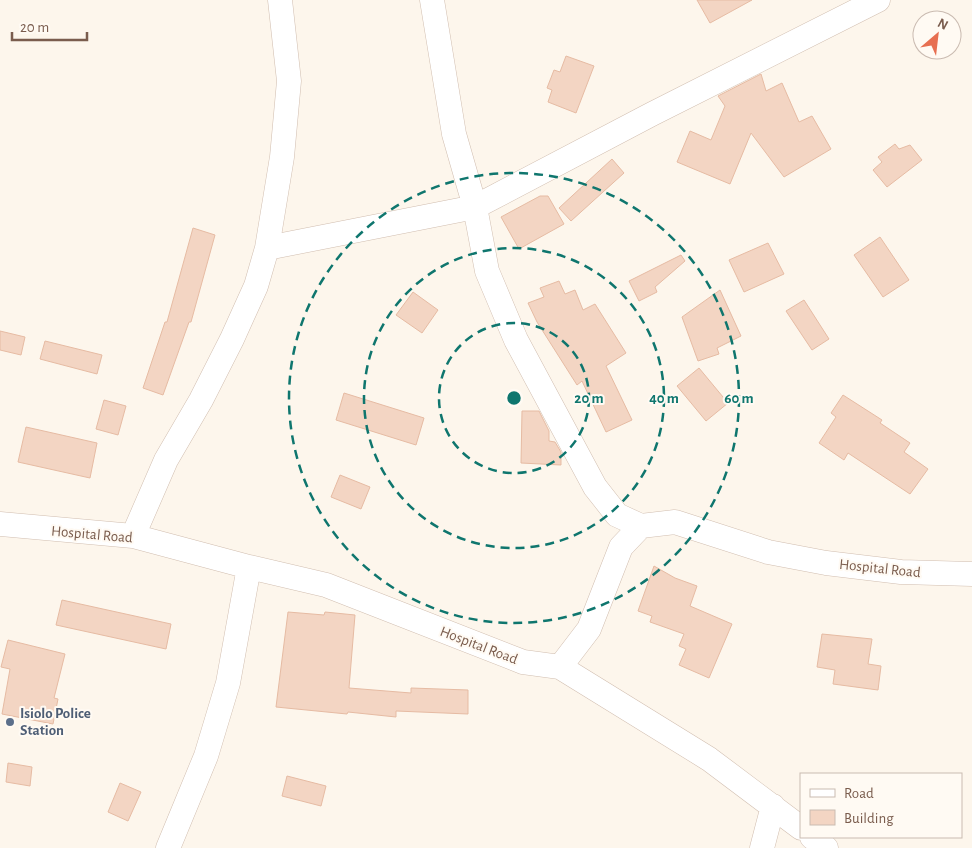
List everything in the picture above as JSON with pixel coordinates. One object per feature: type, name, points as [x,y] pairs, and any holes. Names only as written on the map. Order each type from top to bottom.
[{"type":"street","points":[[133,536],[166,460],[201,400],[232,339],[256,286],[267,248],[282,157],[289,81],[280,0]]},
{"type":"street","points":[[432,0],[454,134],[475,207],[486,271],[516,340],[595,486],[617,515],[641,526],[621,547],[589,629],[560,667],[709,759],[800,827]]},
{"type":"street","points":[[267,248],[475,207],[652,114],[878,0]]},
{"type":"street","name":"Hospital Road","points":[[641,526],[675,522],[768,552],[826,563],[901,572],[972,574]]},
{"type":"street","name":"Hospital Road","points":[[0,524],[133,536],[249,567],[326,585],[523,662],[560,667]]},
{"type":"street","points":[[168,848],[206,756],[228,683],[249,567]]},
{"type":"street","points":[[762,848],[774,806]]},
{"type":"street","points":[[813,838],[826,848]]},
{"type":"building","points":[[697,0],[752,0],[710,23]]},
{"type":"building","points":[[566,56],[594,66],[576,113],[548,102],[552,90],[547,88],[554,70],[560,72]]},
{"type":"building","points":[[761,74],[766,91],[782,83],[799,122],[812,116],[831,149],[784,177],[751,133],[730,184],[677,162],[690,131],[711,140],[725,106],[718,96]]},
{"type":"building","points":[[895,144],[899,149],[910,145],[922,160],[887,187],[873,170],[882,162],[878,157]]},
{"type":"building","points":[[612,159],[624,173],[571,221],[559,208]]},
{"type":"building","points":[[540,196],[548,196],[564,224],[519,249],[501,217]]},
{"type":"building","points":[[193,228],[215,235],[191,322],[189,322],[163,395],[143,388],[165,322],[167,322]]},
{"type":"building","points":[[880,237],[909,280],[883,297],[854,255]]},
{"type":"building","points":[[768,243],[784,274],[744,292],[729,260]]},
{"type":"building","points":[[681,255],[685,261],[655,287],[657,292],[639,301],[629,281]]},
{"type":"building","points":[[559,281],[565,294],[575,290],[583,310],[595,304],[626,353],[606,366],[632,420],[606,432],[582,381],[577,385],[537,322],[528,303],[544,297],[540,288]]},
{"type":"building","points":[[720,290],[741,336],[717,348],[719,354],[698,361],[682,317]]},
{"type":"building","points":[[413,292],[438,310],[422,333],[396,315]]},
{"type":"building","points":[[804,300],[829,339],[812,350],[786,311]]},
{"type":"building","points":[[0,331],[25,337],[21,355],[0,350]]},
{"type":"building","points":[[45,341],[102,355],[97,374],[40,359]]},
{"type":"building","points":[[699,368],[728,403],[706,421],[677,386]]},
{"type":"building","points":[[344,393],[424,418],[416,445],[336,420]]},
{"type":"building","points":[[843,395],[882,420],[880,423],[910,443],[904,452],[928,469],[910,494],[848,453],[844,460],[819,443],[836,417],[831,413]]},
{"type":"building","points":[[104,400],[126,406],[118,435],[96,429]]},
{"type":"building","points":[[522,411],[539,411],[549,431],[549,441],[555,442],[561,452],[561,465],[521,463]]},
{"type":"building","points":[[26,427],[97,443],[90,478],[18,462]]},
{"type":"building","points":[[340,475],[370,487],[361,509],[331,497]]},
{"type":"building","points":[[654,566],[675,578],[697,586],[690,606],[732,624],[709,678],[679,665],[686,649],[679,646],[684,634],[650,622],[652,616],[638,611]]},
{"type":"building","points":[[62,600],[171,624],[166,649],[56,625]]},
{"type":"building","points":[[288,612],[324,615],[325,612],[355,615],[349,688],[411,693],[411,688],[468,690],[468,714],[396,711],[396,717],[276,707]]},
{"type":"building","points":[[822,634],[872,639],[868,664],[881,666],[878,690],[833,684],[835,670],[817,667]]},
{"type":"building","points":[[8,640],[65,654],[54,698],[58,699],[53,724],[2,714],[10,669],[1,667]]},
{"type":"building","points":[[8,763],[32,767],[30,786],[6,782]]},
{"type":"building","points":[[287,776],[326,786],[321,806],[282,796]]},
{"type":"building","points":[[120,783],[141,792],[128,821],[108,812]]},
{"type":"place","name":"Isiolo Police Station","points":[[10,722]]}]
